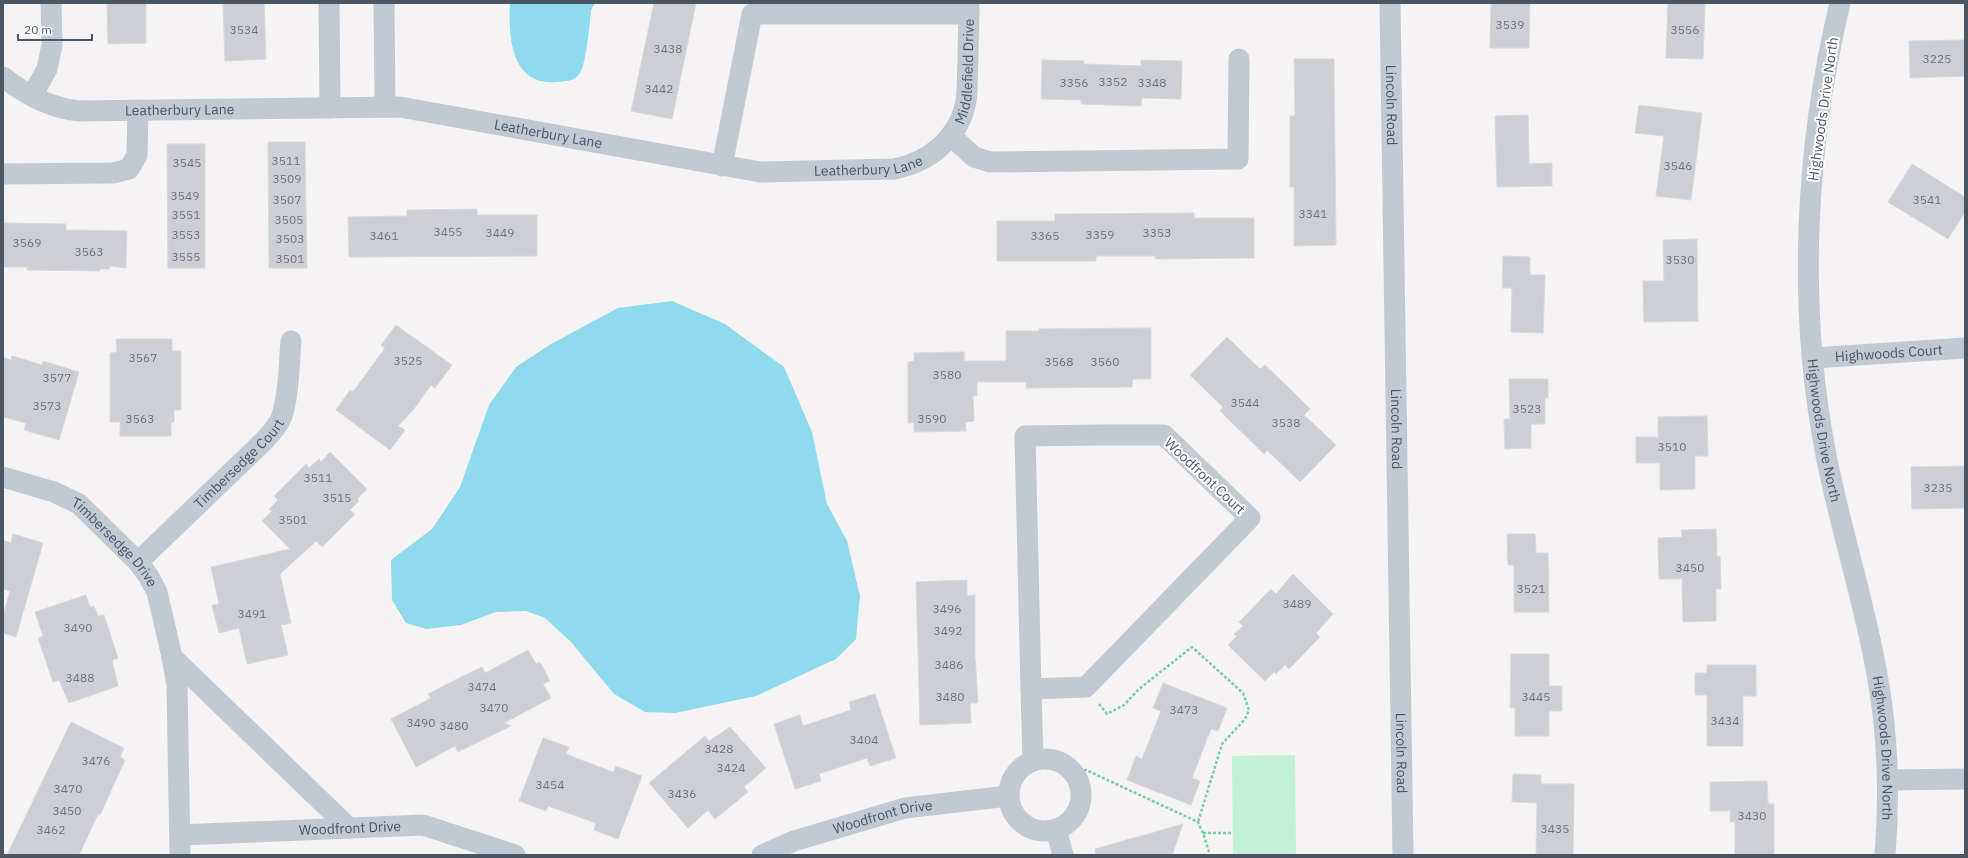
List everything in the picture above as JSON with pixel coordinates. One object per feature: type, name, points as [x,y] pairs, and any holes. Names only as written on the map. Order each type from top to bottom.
[{"type":"street","points":[[32,96],[47,69],[52,45],[51,3]]},
{"type":"street","points":[[329,3],[330,108]]},
{"type":"street","points":[[384,3],[385,107]]},
{"type":"street","name":"Lincoln Road","points":[[1390,3],[1403,855]]},
{"type":"street","name":"Highwoods Drive North","points":[[1840,3],[1821,101],[1813,172],[1809,229],[1809,289],[1813,358],[1825,452],[1837,510],[1877,672],[1885,726],[1888,780],[1885,855]]},
{"type":"street","points":[[722,166],[752,14],[969,8]]},
{"type":"street","name":"Middlefield Drive","points":[[951,136],[959,122],[966,99],[969,8]]},
{"type":"street","points":[[951,136],[974,157],[990,162],[1238,159],[1239,59]]},
{"type":"street","name":"Leatherbury Lane","points":[[3,77],[32,96],[69,110],[88,112],[400,107],[760,172],[894,169],[910,166],[940,149],[951,136]]},
{"type":"street","points":[[3,174],[113,173],[129,169],[137,156],[138,111]]},
{"type":"street","name":"Timbersedge Court","points":[[138,562],[265,440],[274,429],[281,418],[285,405],[291,341]]},
{"type":"street","name":"Highwoods Court","points":[[1813,358],[1965,348]]},
{"type":"street","name":"Woodfront Court","points":[[1033,761],[1025,436],[1164,435],[1250,518],[1086,687]]},
{"type":"street","name":"Timbersedge Drive","points":[[3,477],[54,492],[79,504],[138,562],[149,577],[156,592],[172,657],[177,685],[180,845]]},
{"type":"street","points":[[172,657],[349,828]]},
{"type":"street","points":[[1031,689],[1086,687]]},
{"type":"street","points":[[1048,759],[1062,763],[1074,773],[1080,787],[1080,802],[1074,816],[1069,821],[1056,829],[1046,831],[1037,830],[1020,821],[1010,806],[1008,796],[1010,785],[1015,774],[1023,766],[1033,761],[1048,759]]},
{"type":"street","points":[[1888,780],[1965,779]]},
{"type":"street","name":"Woodfront Drive","points":[[762,855],[794,841],[905,808],[1008,796]]},
{"type":"street","name":"Woodfront Drive","points":[[180,845],[349,828],[423,825],[515,855]]},
{"type":"street","points":[[1056,829],[1063,855]]},
{"type":"path","points":[[1086,687],[1107,714],[1124,705],[1139,689],[1192,647],[1243,693],[1249,710],[1245,719],[1222,744],[1198,822]]},
{"type":"path","points":[[1074,773],[1086,770],[1198,822],[1210,855]]},
{"type":"path","points":[[1203,833],[1233,832]]},
{"type":"green space","points":[[1295,755],[1296,855],[1233,855],[1232,756]]},
{"type":"water","points":[[510,3],[595,3],[591,10],[584,62],[578,76],[573,80],[566,81],[541,81],[530,76],[521,67],[515,56],[512,44],[510,30]]},
{"type":"water","points":[[672,301],[725,324],[784,367],[812,432],[827,504],[847,541],[860,596],[856,639],[836,659],[756,696],[675,713],[645,712],[614,694],[571,642],[545,618],[526,611],[496,612],[461,625],[426,629],[406,623],[392,600],[391,560],[432,529],[460,487],[489,405],[516,367],[551,344],[618,308]]},
{"type":"building","points":[[107,3],[146,3],[146,43],[108,44]]},
{"type":"building","points":[[223,3],[264,3],[266,59],[225,61]]},
{"type":"building","points":[[654,3],[696,3],[672,119],[631,111]]},
{"type":"building","points":[[1491,3],[1530,3],[1529,48],[1490,48]]},
{"type":"building","points":[[1668,3],[1705,3],[1703,59],[1666,58]]},
{"type":"building","points":[[1965,40],[1965,76],[1910,78],[1909,41]]},
{"type":"building","points":[[1294,59],[1334,59],[1336,245],[1294,246],[1294,187],[1290,187],[1290,116],[1295,116]]},
{"type":"building","points":[[1042,60],[1084,61],[1084,64],[1141,66],[1141,60],[1182,61],[1181,99],[1142,98],[1141,106],[1081,104],[1081,100],[1041,99]]},
{"type":"building","points":[[1639,105],[1702,113],[1691,200],[1656,196],[1664,136],[1635,133]]},
{"type":"building","points":[[1528,115],[1529,164],[1552,163],[1552,186],[1497,187],[1495,116]]},
{"type":"building","points":[[268,142],[305,142],[307,268],[269,268]]},
{"type":"building","points":[[167,144],[205,144],[205,268],[168,268]]},
{"type":"building","points":[[1912,164],[1965,197],[1965,212],[1948,239],[1888,202]]},
{"type":"building","points":[[477,209],[477,215],[537,215],[537,256],[349,257],[348,217],[407,216],[407,210]]},
{"type":"building","points":[[1194,213],[1194,218],[1254,218],[1254,258],[1155,259],[1155,256],[1096,256],[1096,261],[997,261],[997,221],[1055,221],[1055,214]]},
{"type":"building","points":[[3,223],[66,224],[66,230],[127,231],[126,268],[110,266],[109,269],[100,269],[100,271],[27,270],[27,267],[3,267]]},
{"type":"building","points":[[1697,239],[1698,321],[1644,322],[1643,281],[1664,281],[1663,240]]},
{"type":"building","points":[[1503,256],[1530,257],[1530,275],[1545,275],[1543,333],[1511,332],[1512,288],[1502,288]]},
{"type":"building","points":[[396,325],[452,365],[435,388],[431,385],[414,409],[398,426],[405,430],[390,450],[336,410],[350,390],[353,392],[385,348],[381,345]]},
{"type":"building","points":[[1151,328],[1151,379],[1133,379],[1132,387],[1026,388],[1026,382],[977,382],[977,396],[973,396],[974,421],[965,422],[966,431],[914,432],[914,423],[908,423],[908,362],[914,361],[914,353],[964,352],[964,361],[1006,361],[1006,331],[1039,331],[1039,329]]},
{"type":"building","points":[[1227,337],[1260,369],[1265,365],[1293,392],[1310,409],[1304,415],[1336,445],[1300,482],[1267,450],[1264,454],[1220,411],[1223,407],[1190,375]]},
{"type":"building","points":[[116,339],[172,339],[172,351],[181,351],[181,410],[174,410],[174,422],[171,422],[171,436],[120,436],[120,422],[110,422],[110,353],[117,352]]},
{"type":"building","points":[[12,356],[42,365],[43,361],[79,372],[59,440],[24,430],[26,423],[3,417],[3,357],[11,360]]},
{"type":"building","points":[[1509,379],[1548,379],[1548,398],[1545,398],[1545,424],[1531,424],[1531,448],[1505,449],[1504,419],[1510,419]]},
{"type":"building","points":[[1707,416],[1708,456],[1695,456],[1695,489],[1660,490],[1660,463],[1636,463],[1636,437],[1658,437],[1658,417]]},
{"type":"building","points":[[330,452],[367,489],[357,499],[359,501],[350,510],[355,514],[322,547],[316,541],[280,574],[291,623],[281,625],[288,655],[247,664],[239,628],[219,633],[212,605],[219,604],[211,567],[290,549],[262,521],[272,511],[269,509],[278,500],[274,496],[306,464],[309,468],[319,459],[321,462]]},
{"type":"building","points":[[1965,466],[1965,508],[1912,509],[1911,467]]},
{"type":"building","points":[[1716,529],[1717,557],[1720,556],[1721,589],[1716,589],[1716,621],[1683,622],[1682,579],[1659,579],[1658,538],[1682,537],[1681,530]]},
{"type":"building","points":[[13,534],[43,543],[16,637],[3,633],[3,616],[10,591],[3,589],[3,540],[11,543]]},
{"type":"building","points":[[1507,534],[1535,534],[1536,553],[1548,553],[1549,612],[1514,612],[1514,565],[1508,565]]},
{"type":"building","points":[[1293,574],[1333,614],[1316,633],[1320,637],[1289,669],[1285,665],[1276,674],[1274,672],[1265,681],[1228,645],[1237,636],[1234,634],[1243,626],[1239,622],[1271,589],[1276,594]]},
{"type":"building","points":[[967,580],[967,596],[975,595],[975,657],[978,703],[970,703],[971,723],[920,725],[916,582]]},
{"type":"building","points":[[86,595],[90,607],[94,606],[98,616],[104,615],[118,658],[112,660],[118,686],[69,703],[59,680],[53,682],[38,638],[43,636],[35,612]]},
{"type":"building","points":[[528,650],[536,664],[540,662],[550,681],[543,684],[551,698],[504,723],[511,726],[458,752],[455,746],[416,767],[391,719],[431,698],[428,694],[463,676],[482,667],[485,673]]},
{"type":"building","points":[[1511,654],[1549,654],[1549,686],[1562,686],[1562,711],[1549,711],[1549,736],[1515,736],[1515,708],[1510,708]]},
{"type":"building","points":[[1707,665],[1756,665],[1756,696],[1743,696],[1743,746],[1707,746],[1707,695],[1695,695],[1695,673],[1707,673]]},
{"type":"building","points":[[1163,683],[1227,708],[1218,731],[1211,729],[1192,778],[1200,781],[1191,805],[1127,780],[1136,756],[1142,759],[1161,711],[1153,708]]},
{"type":"building","points":[[875,694],[896,758],[870,766],[867,758],[819,774],[821,781],[795,789],[774,724],[800,715],[803,726],[851,710],[849,702]]},
{"type":"building","points":[[71,722],[124,748],[120,757],[125,760],[100,815],[98,814],[79,855],[7,855]]},
{"type":"building","points":[[730,727],[766,768],[744,787],[748,792],[715,819],[708,810],[688,828],[649,783],[705,736],[709,741]]},
{"type":"building","points":[[543,738],[569,747],[566,754],[613,772],[616,766],[642,776],[618,839],[594,830],[596,823],[548,806],[546,811],[519,801]]},
{"type":"building","points":[[1513,774],[1541,775],[1541,784],[1574,784],[1573,855],[1536,855],[1537,803],[1512,802]]},
{"type":"building","points":[[1767,781],[1768,804],[1774,804],[1774,855],[1735,855],[1735,822],[1730,822],[1730,811],[1710,811],[1710,782]]},
{"type":"building","points":[[1183,824],[1172,855],[1096,855],[1095,849]]}]
